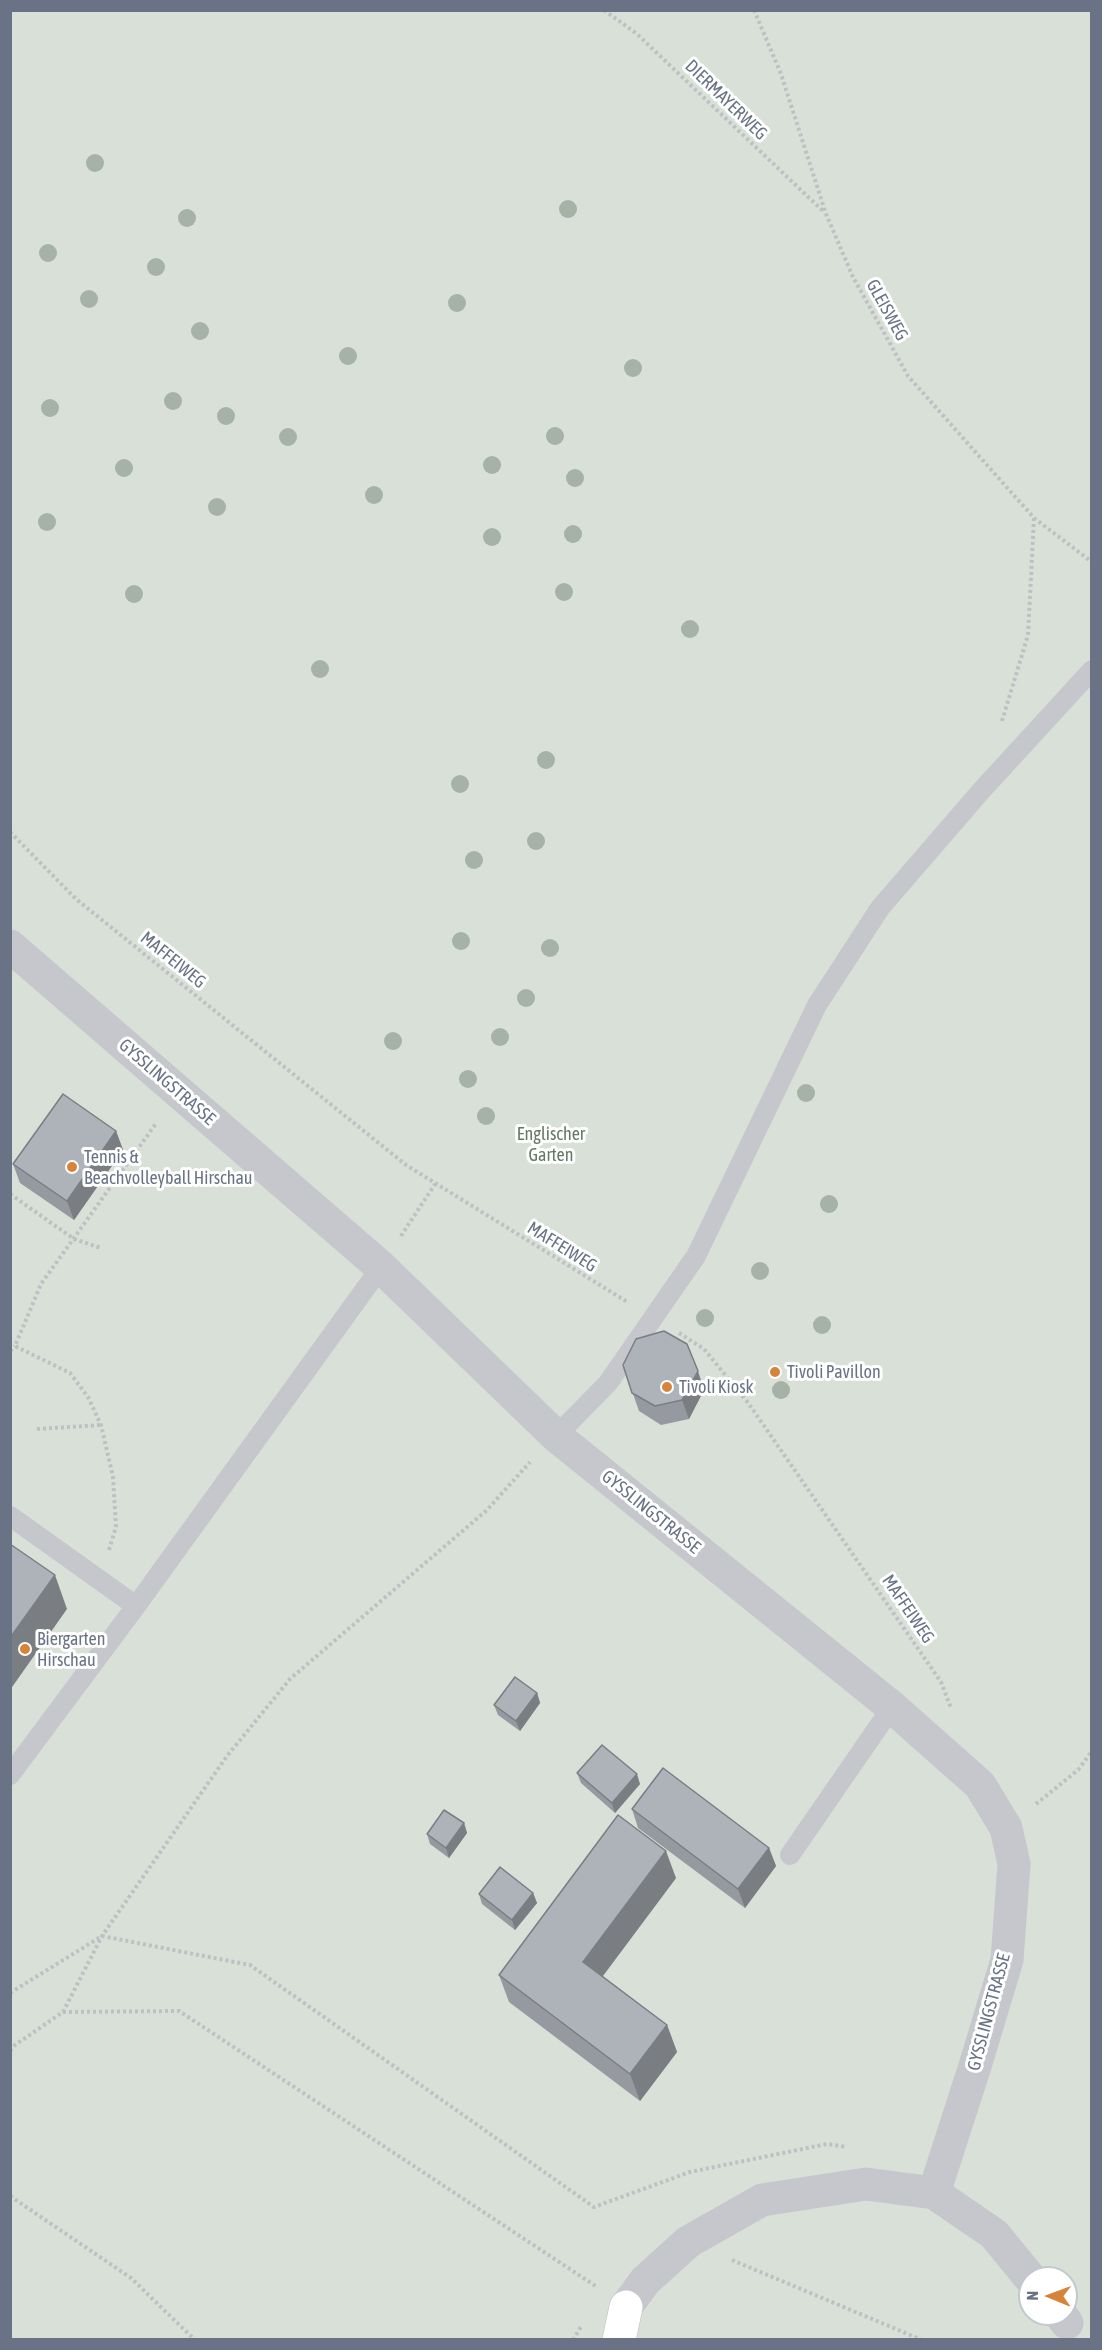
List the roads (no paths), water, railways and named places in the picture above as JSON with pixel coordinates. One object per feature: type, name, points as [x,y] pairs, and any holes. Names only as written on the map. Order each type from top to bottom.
[{"type":"highway","points":[[618,2340],[626,2307]]},
{"type":"street","name":"GYSSLINGSTRASSE","points":[[10,946],[381,1268],[556,1436],[892,1707],[980,1785],[1006,1828],[1014,1864],[1006,1960],[934,2193]]},
{"type":"street","points":[[626,2307],[645,2281],[688,2242],[762,2200],[866,2184],[934,2193],[994,2234],[1020,2266]]},
{"type":"lane","points":[[556,1436],[608,1383],[696,1256],[817,1005],[874,918],[981,791],[1092,670]]},
{"type":"lane","points":[[10,1775],[136,1606],[381,1268]]},
{"type":"lane","points":[[10,1516],[136,1606]]},
{"type":"lane","points":[[790,1855],[892,1707]]},
{"type":"place","name":"Tennis & Beachvolleyball Hirschau","points":[[72,1167]]},
{"type":"place","name":"Tivoli Pavillon","points":[[775,1372]]},
{"type":"place","name":"Tivoli Kiosk","points":[[667,1387]]},
{"type":"place","name":"Biergarten Hirschau","points":[[25,1649]]},
{"type":"park label","name":"Englischer Garten","points":[[551,1144]]}]
